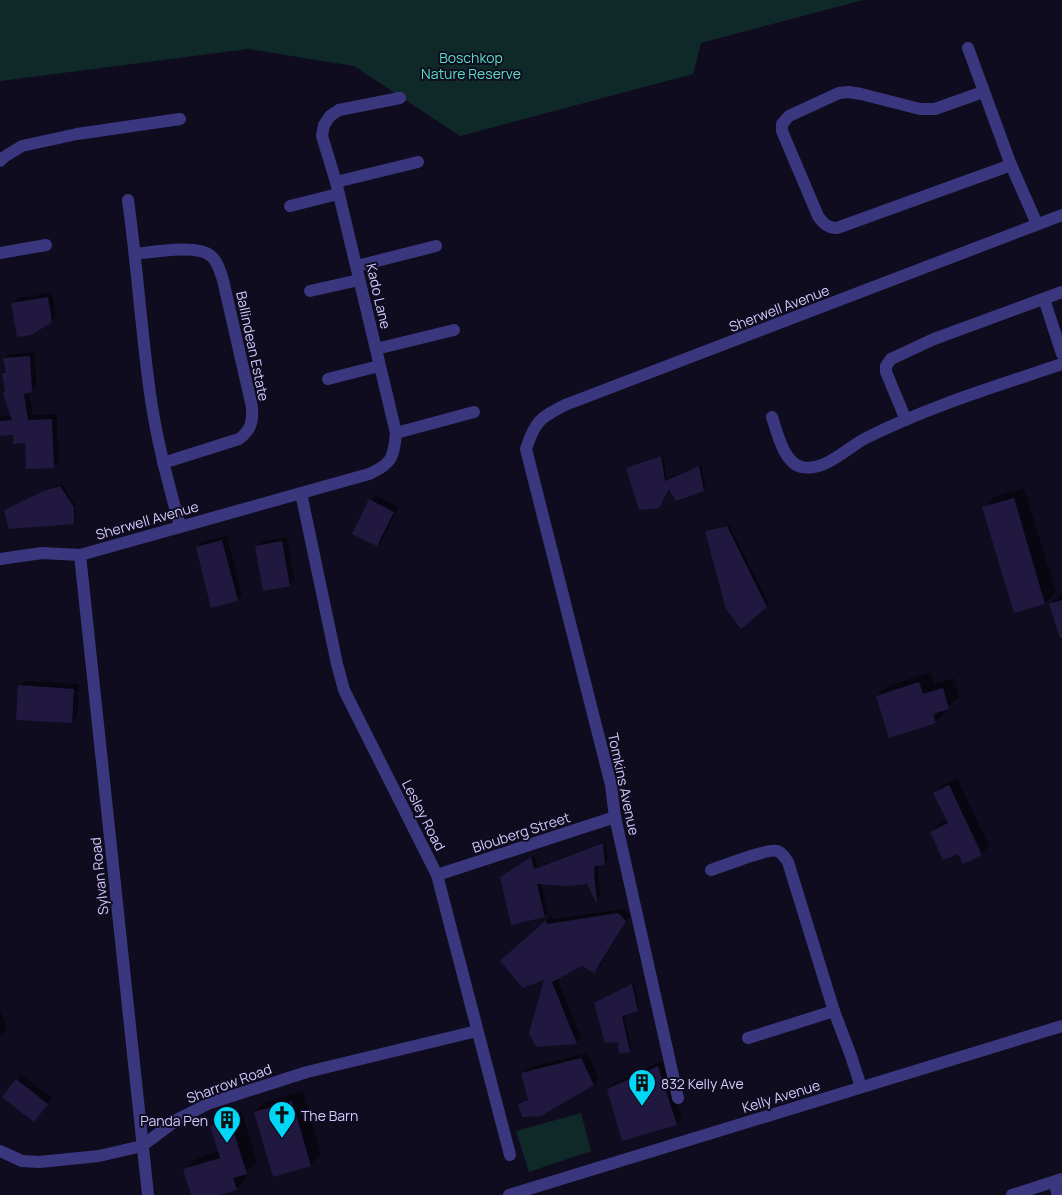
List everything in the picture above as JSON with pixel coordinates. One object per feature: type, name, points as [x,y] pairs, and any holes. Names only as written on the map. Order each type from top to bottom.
[{"type":"street","points":[[968,48],[1011,165],[1037,224]]},
{"type":"street","points":[[983,92],[929,110],[855,93],[839,93],[789,116],[782,124],[782,131],[818,216],[822,222],[831,228],[837,228],[1011,165]]},
{"type":"street","name":"Kado Lane","points":[[301,493],[369,474],[383,467],[391,460],[394,449],[396,433],[357,266],[322,136],[324,125],[330,116],[339,110],[400,98]]},
{"type":"street","points":[[0,161],[22,146],[77,134],[180,119]]},
{"type":"street","points":[[290,206],[337,188],[418,162]]},
{"type":"street","points":[[128,200],[150,393],[163,463],[180,526]]},
{"type":"street","name":"Sherwell Avenue","points":[[526,449],[535,425],[550,413],[566,405],[1062,215]]},
{"type":"street","points":[[0,253],[46,245]]},
{"type":"street","points":[[357,266],[436,246]]},
{"type":"street","name":"Ballindean Estate","points":[[135,254],[192,249],[210,254],[218,262],[252,407],[252,422],[248,433],[239,439],[163,463]]},
{"type":"street","points":[[310,291],[359,280]]},
{"type":"street","points":[[906,420],[886,372],[886,366],[891,359],[934,339],[1062,292]]},
{"type":"street","points":[[1044,299],[1062,354]]},
{"type":"street","points":[[376,348],[454,330]]},
{"type":"street","points":[[772,417],[783,450],[791,461],[800,467],[808,468],[827,462],[863,439],[906,420],[1062,364]]},
{"type":"street","points":[[328,379],[379,366]]},
{"type":"street","points":[[396,433],[474,412]]},
{"type":"street","name":"Tomkins Avenue","points":[[526,449],[611,785],[615,817],[678,1098]]},
{"type":"street","name":"Sherwell Avenue","points":[[0,559],[42,553],[80,555],[301,493]]},
{"type":"street","name":"Lesley Road","points":[[301,493],[344,690],[438,875],[510,1155]]},
{"type":"street","name":"Sylvan Road","points":[[80,555],[148,1195]]},
{"type":"street","name":"Blouberg Street","points":[[438,875],[615,817]]},
{"type":"street","points":[[711,870],[764,852],[776,850],[783,854],[788,862],[834,1011],[861,1087]]},
{"type":"street","points":[[748,1038],[834,1011]]},
{"type":"street","name":"Kelly Avenue","points":[[515,1194],[1062,1026]]},
{"type":"street","name":"Sharrow Road","points":[[0,1151],[22,1161],[39,1162],[99,1156],[142,1146],[178,1119],[210,1103],[307,1072],[477,1031]]},
{"type":"street","points":[[546,1195],[568,1178]]},
{"type":"street","points":[[1012,1195],[1058,1181],[1058,1195]]},
{"type":"green space","name":"Boschkop Nature Reserve","points":[[0,0],[863,0],[701,43],[693,74],[460,136],[354,66],[248,49],[0,81]]},
{"type":"green space","points":[[581,1113],[591,1151],[529,1172],[516,1131]]},
{"type":"building","points":[[48,297],[52,322],[31,335],[17,337],[11,303]]},
{"type":"building","points":[[30,356],[32,392],[24,394],[28,420],[52,419],[54,468],[26,469],[25,443],[13,444],[13,435],[0,436],[0,421],[12,420],[3,394],[5,391],[2,373],[6,373],[3,358]]},
{"type":"building","points":[[661,456],[665,481],[699,466],[704,491],[676,501],[669,489],[659,508],[639,510],[626,468]]},
{"type":"building","points":[[60,486],[74,507],[74,524],[9,529],[4,510],[43,491]]},
{"type":"building","points":[[1014,498],[1045,604],[1014,613],[982,507]]},
{"type":"building","points":[[369,499],[394,512],[377,546],[352,534]]},
{"type":"building","points":[[727,526],[767,607],[741,629],[726,609],[705,531]]},
{"type":"building","points":[[222,540],[238,601],[211,608],[196,547]]},
{"type":"building","points":[[282,541],[290,586],[263,591],[255,546]]},
{"type":"building","points":[[1062,600],[1062,638],[1060,638],[1049,604]]},
{"type":"building","points":[[919,682],[923,694],[943,688],[949,709],[933,714],[936,723],[889,738],[876,696]]},
{"type":"building","points":[[18,685],[74,689],[72,723],[16,720]]},
{"type":"building","points":[[949,785],[982,855],[963,864],[958,854],[943,860],[930,832],[948,823],[933,793]]},
{"type":"building","points":[[603,843],[605,865],[595,866],[594,874],[596,902],[587,884],[568,886],[537,884],[545,917],[511,925],[500,877],[531,857],[534,869]]},
{"type":"building","points":[[618,913],[626,921],[594,973],[582,966],[552,982],[577,1044],[536,1047],[529,1033],[544,980],[523,988],[500,961],[546,920],[547,924]]},
{"type":"building","points":[[632,984],[638,1011],[622,1016],[630,1052],[619,1054],[618,1042],[605,1043],[594,1003]]},
{"type":"building","points":[[581,1058],[594,1085],[541,1116],[522,1117],[518,1104],[528,1100],[521,1073]]},
{"type":"building","name":"832 Kelly Ave","points":[[658,1066],[677,1125],[622,1141],[607,1089]]},
{"type":"building","points":[[16,1079],[48,1104],[34,1122],[2,1097]]},
{"type":"building","name":"The Barn","points":[[292,1101],[311,1166],[273,1177],[254,1112]]},
{"type":"building","name":"Panda Pen","points":[[230,1120],[247,1174],[233,1178],[237,1190],[220,1195],[191,1195],[183,1169],[220,1158],[210,1126]]},
{"type":"place","name":"832 Kelly Ave","points":[[642,1107]]},
{"type":"place","name":"The Barn","points":[[282,1139]]},
{"type":"place","name":"Panda Pen","points":[[227,1144]]}]
